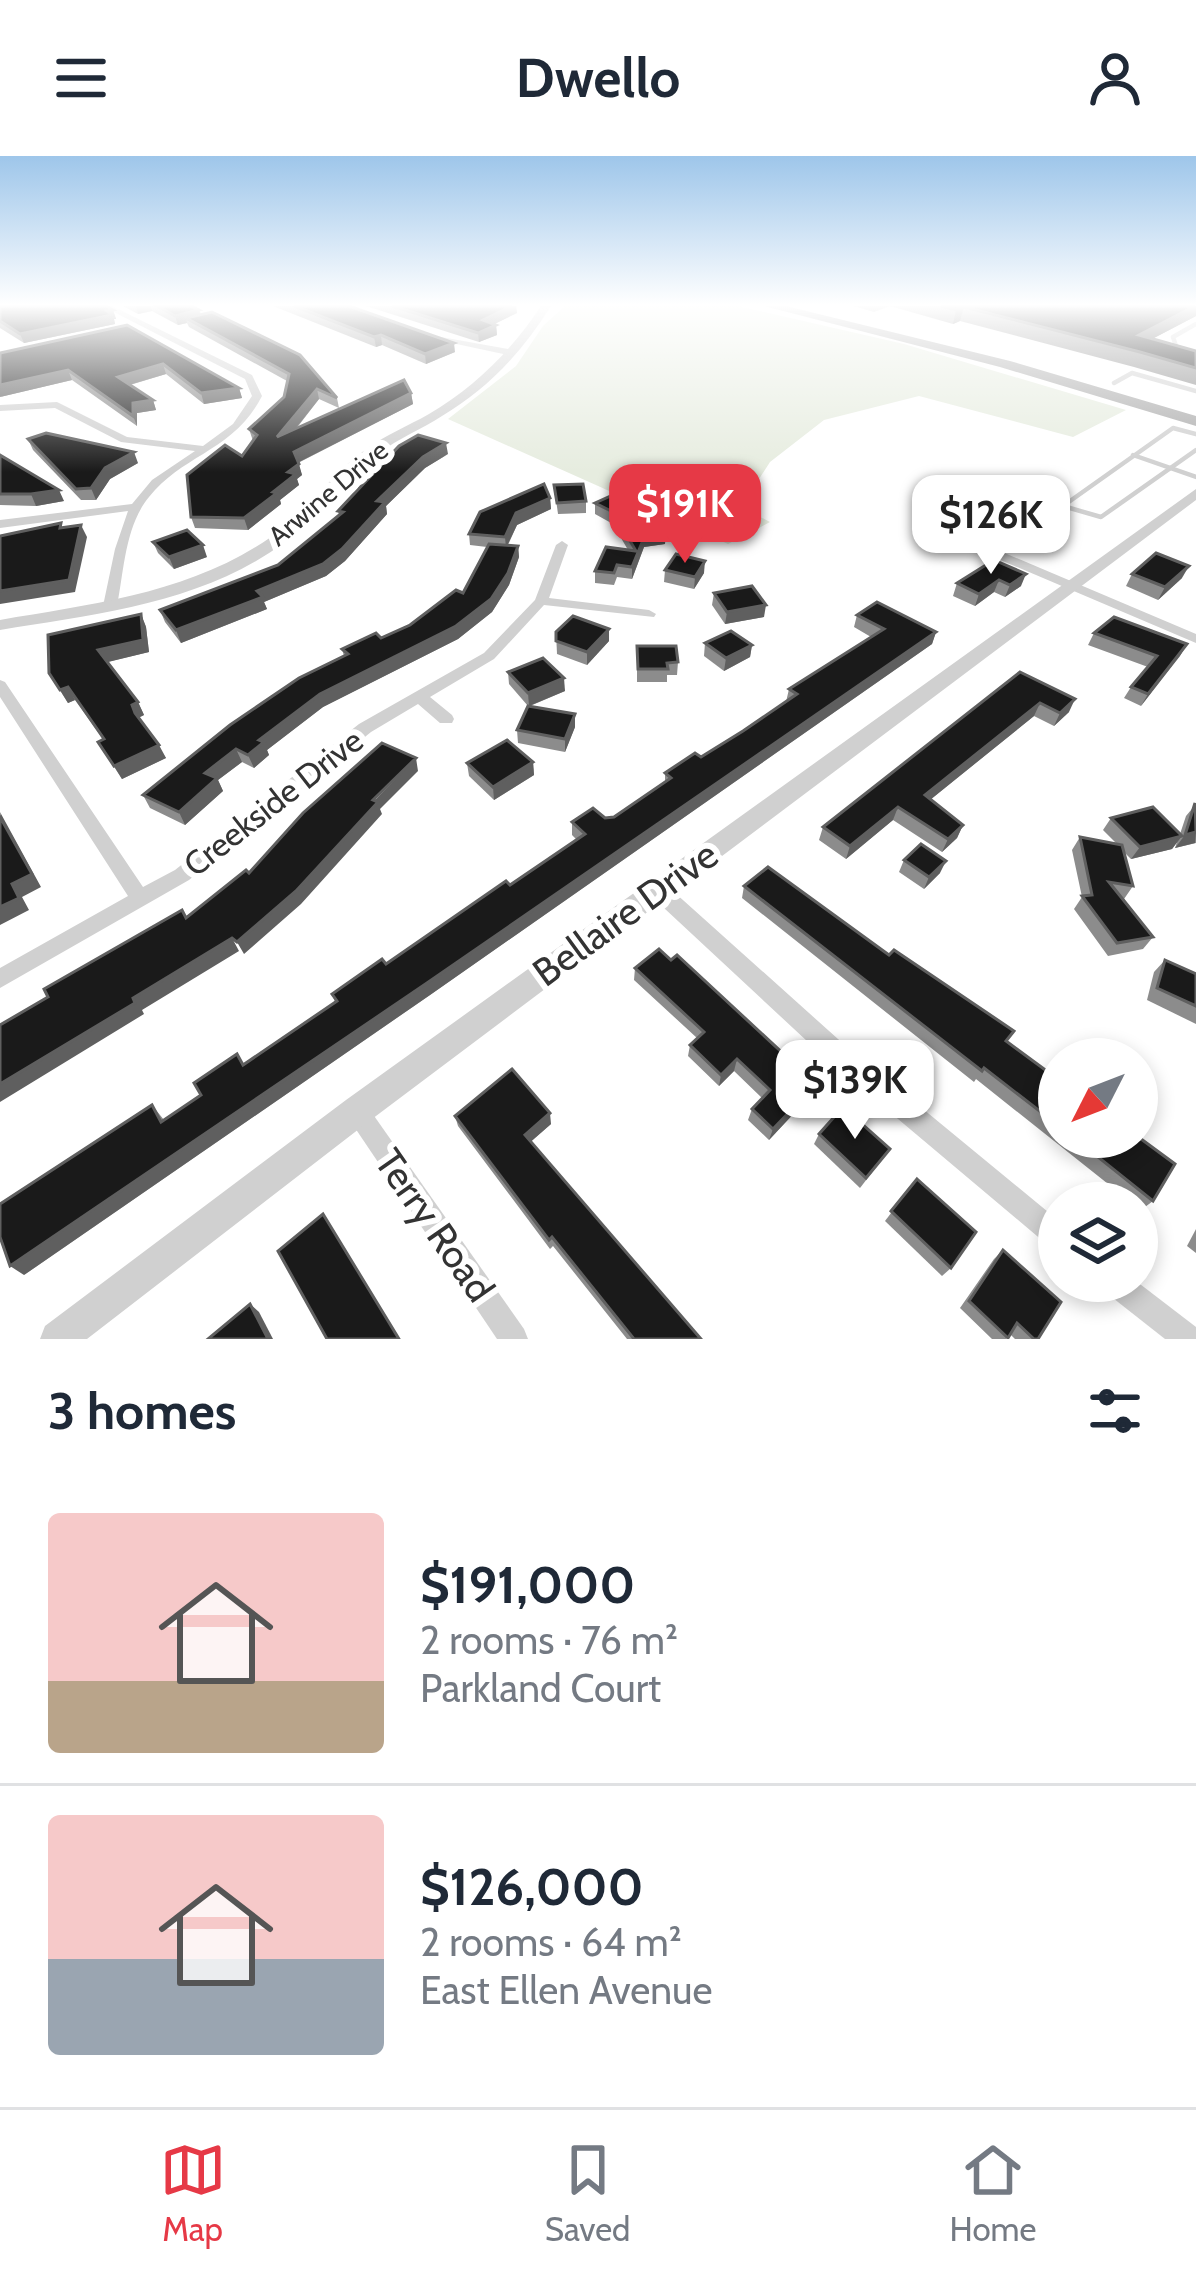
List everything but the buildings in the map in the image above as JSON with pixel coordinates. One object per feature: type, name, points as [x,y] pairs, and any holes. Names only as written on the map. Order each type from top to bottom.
[{"type":"main road","points":[[993,361],[1196,421]]},
{"type":"main road","points":[[1057,361],[1116,375],[1196,407]]},
{"type":"street","points":[[110,606],[136,507],[163,477],[252,410],[256,384],[212,361]]},
{"type":"street","name":"Arwine Drive","points":[[0,627],[110,606],[212,573],[280,538],[356,464],[450,407],[498,361]]},
{"type":"street","points":[[0,408],[57,405],[125,440],[202,449]]},
{"type":"street","name":"Bellaire Drive","points":[[58,1339],[357,1111],[1196,493]]},
{"type":"street","points":[[0,524],[136,507]]},
{"type":"street","points":[[948,533],[1196,639]]},
{"type":"street","name":"Creekside Drive","points":[[0,979],[141,900],[217,850],[332,752],[489,656],[541,601],[562,544]]},
{"type":"street","points":[[541,601],[649,614]]},
{"type":"street","points":[[0,685],[141,900]]},
{"type":"street","points":[[420,697],[446,719]]},
{"type":"street","points":[[657,889],[830,1047],[1038,1220]]},
{"type":"street","name":"Terry Road","points":[[357,1111],[514,1339]]},
{"type":"street","points":[[1141,1302],[1188,1339]]},
{"type":"lane","points":[[1116,375],[1132,373],[1196,391]]},
{"type":"lane","points":[[1116,375],[1132,373]]},
{"type":"lane","points":[[1196,434],[1173,428],[1063,506],[1097,518],[1196,450]]},
{"type":"lane","points":[[1132,455],[1196,477]]},
{"type":"shaded area","points":[[519,361],[962,361],[1126,410],[1073,437],[919,396],[824,420],[770,462],[741,507],[770,522],[728,544],[448,419]]}]
